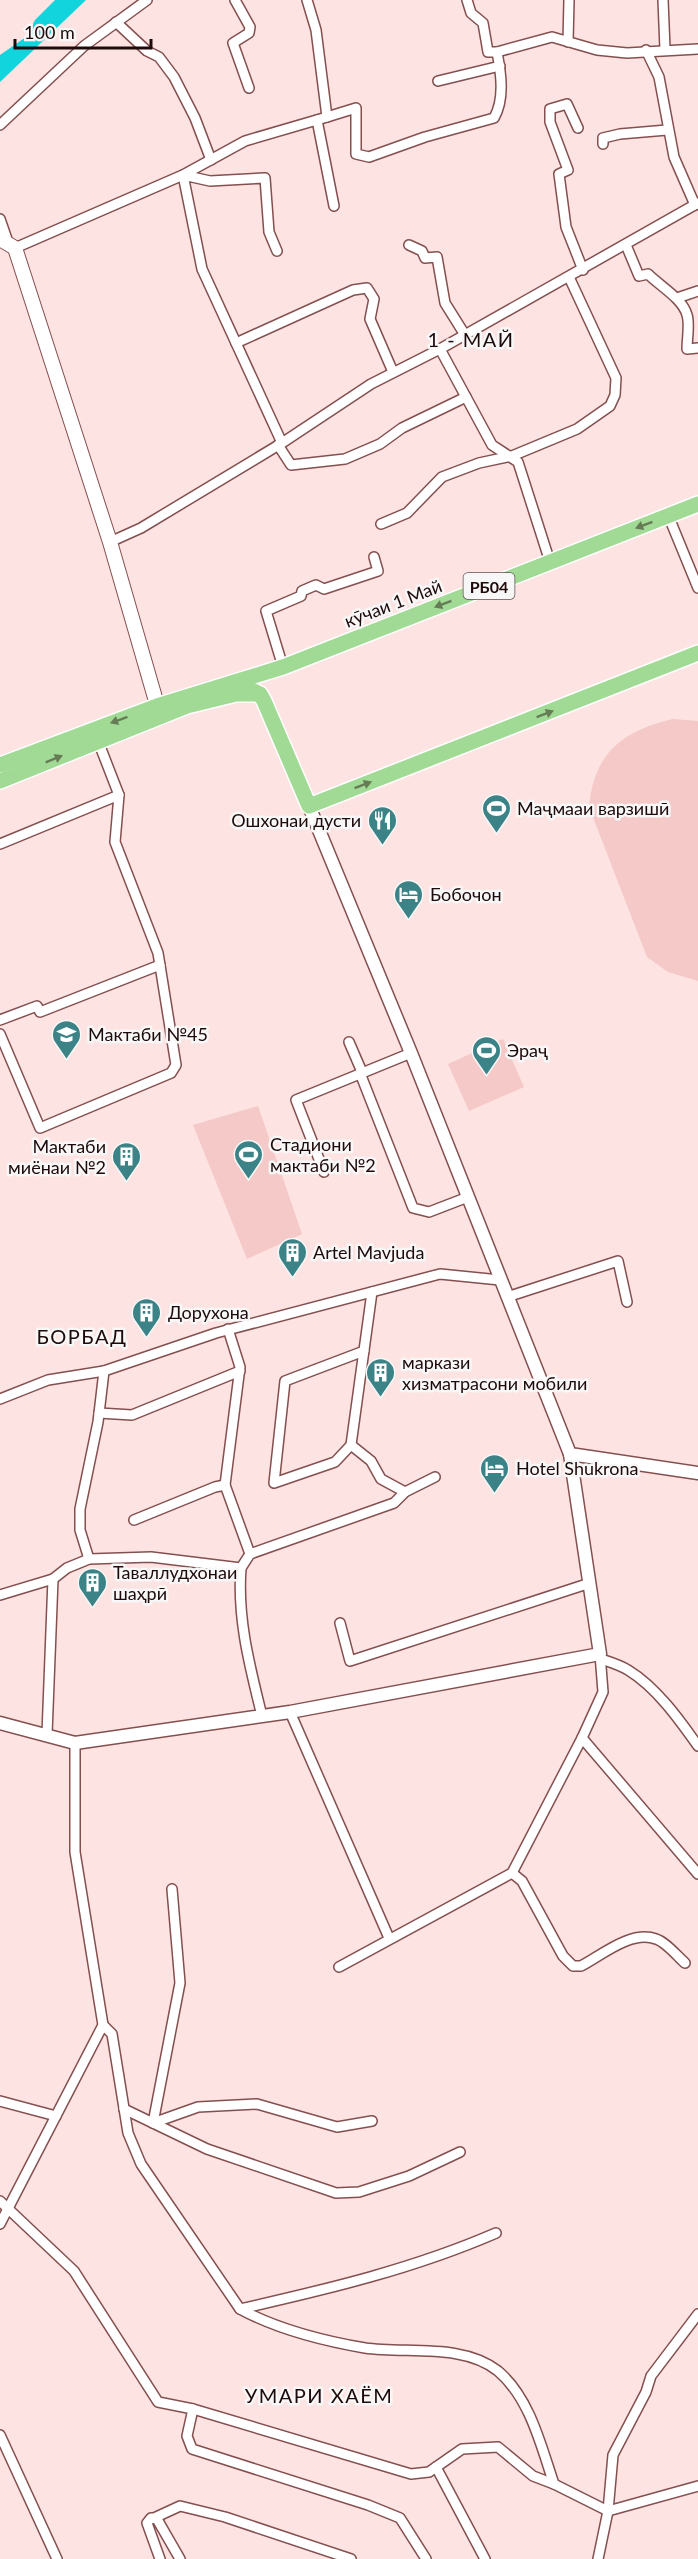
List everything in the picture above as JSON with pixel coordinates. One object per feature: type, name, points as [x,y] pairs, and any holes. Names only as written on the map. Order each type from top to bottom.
[{"type":"main road","points":[[8,244],[110,542],[159,711]]},
{"type":"main road","name":"кӯчаи 1 Май","points":[[0,765],[282,667],[698,504]]},
{"type":"main road","points":[[235,682],[260,694],[309,806],[698,653]]},
{"type":"main road","name":"РБ04","points":[[260,694],[264,680],[282,667]]},
{"type":"main road","name":"кӯчаи 1 Май","points":[[0,781],[98,741],[159,711],[236,694],[260,694]]},
{"type":"street","points":[[0,125],[84,46],[147,0]]},
{"type":"street","points":[[235,0],[250,27],[249,33],[233,43],[249,88]]},
{"type":"street","points":[[307,0],[316,30],[327,117]]},
{"type":"street","points":[[467,0],[471,13],[483,23],[488,52],[497,52],[552,37],[597,50],[627,53],[646,50],[698,49]]},
{"type":"street","points":[[568,42],[569,0]]},
{"type":"street","points":[[663,0],[665,49]]},
{"type":"street","points":[[116,22],[147,51],[159,57],[174,77],[195,118],[211,160]]},
{"type":"street","points":[[110,542],[141,528],[393,372],[440,349],[583,270],[697,204],[674,157],[667,130],[659,77],[646,50]]},
{"type":"street","points":[[0,219],[8,244],[183,175],[245,141],[356,108],[356,154],[369,157],[425,137],[494,118],[498,111],[500,66],[497,52]]},
{"type":"street","points":[[438,81],[500,66]]},
{"type":"street","points":[[578,128],[567,104],[550,109],[550,122],[568,170],[559,174],[566,227],[583,270]]},
{"type":"street","points":[[317,120],[334,206]]},
{"type":"street","points":[[603,144],[603,138],[620,134],[667,130]]},
{"type":"street","points":[[183,175],[210,181],[265,178],[269,232],[277,251]]},
{"type":"street","points":[[183,175],[202,269],[291,465],[345,459],[380,444],[402,428],[466,397]]},
{"type":"street","points":[[409,245],[423,251],[425,258],[437,257],[445,303],[465,335]]},
{"type":"street","points":[[626,245],[639,276],[648,274],[668,294],[677,298],[688,315],[687,349],[698,348]]},
{"type":"street","points":[[381,524],[407,513],[442,477],[479,464],[512,456],[577,429],[610,405],[615,395],[616,378],[570,277]]},
{"type":"street","points":[[236,343],[353,290],[367,288],[374,299],[370,319],[393,372]]},
{"type":"street","points":[[677,298],[698,291]]},
{"type":"street","points":[[440,349],[492,445],[518,462],[550,562]]},
{"type":"street","points":[[668,515],[698,588]]},
{"type":"street","points":[[282,667],[266,611],[301,596],[302,591],[316,585],[324,589],[378,571],[374,557]]},
{"type":"street","points":[[0,1034],[40,1128],[171,1073],[176,1065],[158,952],[115,842],[119,795],[98,741]]},
{"type":"street","points":[[0,844],[119,795]]},
{"type":"street","points":[[309,806],[411,1053],[570,1454],[601,1656],[603,1692],[582,1738],[512,1873],[339,1967]]},
{"type":"street","points":[[0,1020],[37,1006],[40,1012],[160,965]]},
{"type":"street","points":[[349,1042],[413,1208],[429,1212],[468,1197]]},
{"type":"street","points":[[324,1172],[296,1100],[411,1053]]},
{"type":"street","points":[[507,1297],[618,1261],[627,1302]]},
{"type":"street","points":[[0,1400],[48,1380],[104,1371],[228,1329],[440,1274],[500,1280]]},
{"type":"street","points":[[364,1351],[285,1381],[274,1483],[335,1462],[351,1445],[364,1351],[372,1292]]},
{"type":"street","points":[[228,1329],[240,1371],[225,1485],[250,1554]]},
{"type":"street","points":[[89,1559],[80,1530],[80,1509],[99,1413],[104,1371]]},
{"type":"street","points":[[99,1413],[132,1415],[240,1371]]},
{"type":"street","points":[[351,1445],[371,1461],[381,1479],[405,1492]]},
{"type":"street","points":[[570,1454],[698,1473]]},
{"type":"street","points":[[262,1716],[245,1646],[238,1599],[241,1568],[250,1554],[394,1503],[405,1492],[435,1477]]},
{"type":"street","points":[[134,1520],[215,1486],[225,1485]]},
{"type":"street","points":[[0,1596],[53,1579],[67,1568],[89,1559],[151,1557],[241,1568]]},
{"type":"street","points":[[47,1734],[53,1579]]},
{"type":"street","points":[[340,1623],[350,1661],[590,1583]]},
{"type":"street","points":[[0,1723],[75,1743],[290,1712],[601,1656],[628,1670],[650,1689],[678,1718],[698,1746]]},
{"type":"street","points":[[290,1712],[389,1938]]},
{"type":"street","points":[[582,1738],[698,1874]]},
{"type":"street","points":[[75,1743],[75,1852],[103,2025],[112,2034],[128,2133],[141,2164],[240,2309],[265,2323],[366,2348],[458,2355],[484,2361],[500,2373],[534,2424],[554,2484]]},
{"type":"street","points":[[512,1873],[522,1881],[563,1956],[573,1966],[581,1966],[626,1941],[642,1937],[657,1939],[685,1963]]},
{"type":"street","points":[[153,2123],[180,1983],[172,1889]]},
{"type":"street","points":[[0,2224],[103,2025]]},
{"type":"street","points":[[0,2101],[56,2116]]},
{"type":"street","points":[[153,2123],[198,2107],[258,2104],[337,2127],[372,2121]]},
{"type":"street","points":[[124,2109],[207,2149],[336,2193],[359,2192],[409,2176],[460,2151]]},
{"type":"street","points":[[0,2201],[74,2271],[158,2402],[193,2409],[411,2474],[429,2472],[462,2449],[498,2447],[533,2476],[608,2511],[698,2486]]},
{"type":"street","points":[[240,2309],[366,2279],[440,2257],[496,2233]]},
{"type":"street","points":[[598,2559],[608,2511],[613,2455],[646,2392],[651,2376],[698,2314]]},
{"type":"street","points":[[193,2409],[187,2436],[192,2449],[368,2505],[400,2518],[426,2559]]},
{"type":"street","points":[[0,2435],[57,2559]]},
{"type":"street","points":[[436,2467],[485,2559]]},
{"type":"street","points":[[160,2559],[147,2523],[148,2520],[180,2506],[225,2517],[351,2559]]},
{"type":"street","points":[[154,2518],[162,2526],[180,2559]]},
{"type":"shaded area","points":[[673,719],[698,721],[698,981],[668,972],[647,957],[589,807],[597,772],[614,747],[639,730]]},
{"type":"shaded area","name":"Эраҷ","points":[[503,1039],[524,1087],[469,1111],[448,1064]]},
{"type":"shaded area","name":"Стадиони мактаби №2","points":[[258,1106],[302,1234],[247,1259],[193,1125]]},
{"type":"water","points":[[55,0],[86,0],[0,82],[0,55],[26,37],[35,20]]},
{"type":"place","name":"Маҷмааи варзишӣ","points":[[496,834]]},
{"type":"place","name":"Ошхонаи дусти","points":[[382,846]]},
{"type":"place","name":"Бобочон","points":[[409,920]]},
{"type":"place","name":"Мактаби №45","points":[[67,1060]]},
{"type":"place","name":"Эраҷ","points":[[486,1076]]},
{"type":"place","name":"Стадиони мактаби №2","points":[[249,1180]]},
{"type":"place","name":"Мактаби миёнаи №2","points":[[127,1182]]},
{"type":"place","name":"Artel Mavjuda","points":[[292,1278]]},
{"type":"place","name":"Дорухона","points":[[147,1338]]},
{"type":"place","name":"маркази хизматрасони мобили","points":[[381,1398]]},
{"type":"place","name":"Hotel Shukrona","points":[[495,1494]]},
{"type":"place","name":"Таваллудхонаи шаҳрӣ","points":[[92,1608]]},
{"type":"district","name":"1 - МАЙ","points":[[471,339]]},
{"type":"district","name":"БОРБАД","points":[[82,1336]]},
{"type":"district","name":"УМАРИ ХАЁМ","points":[[319,2395]]}]
